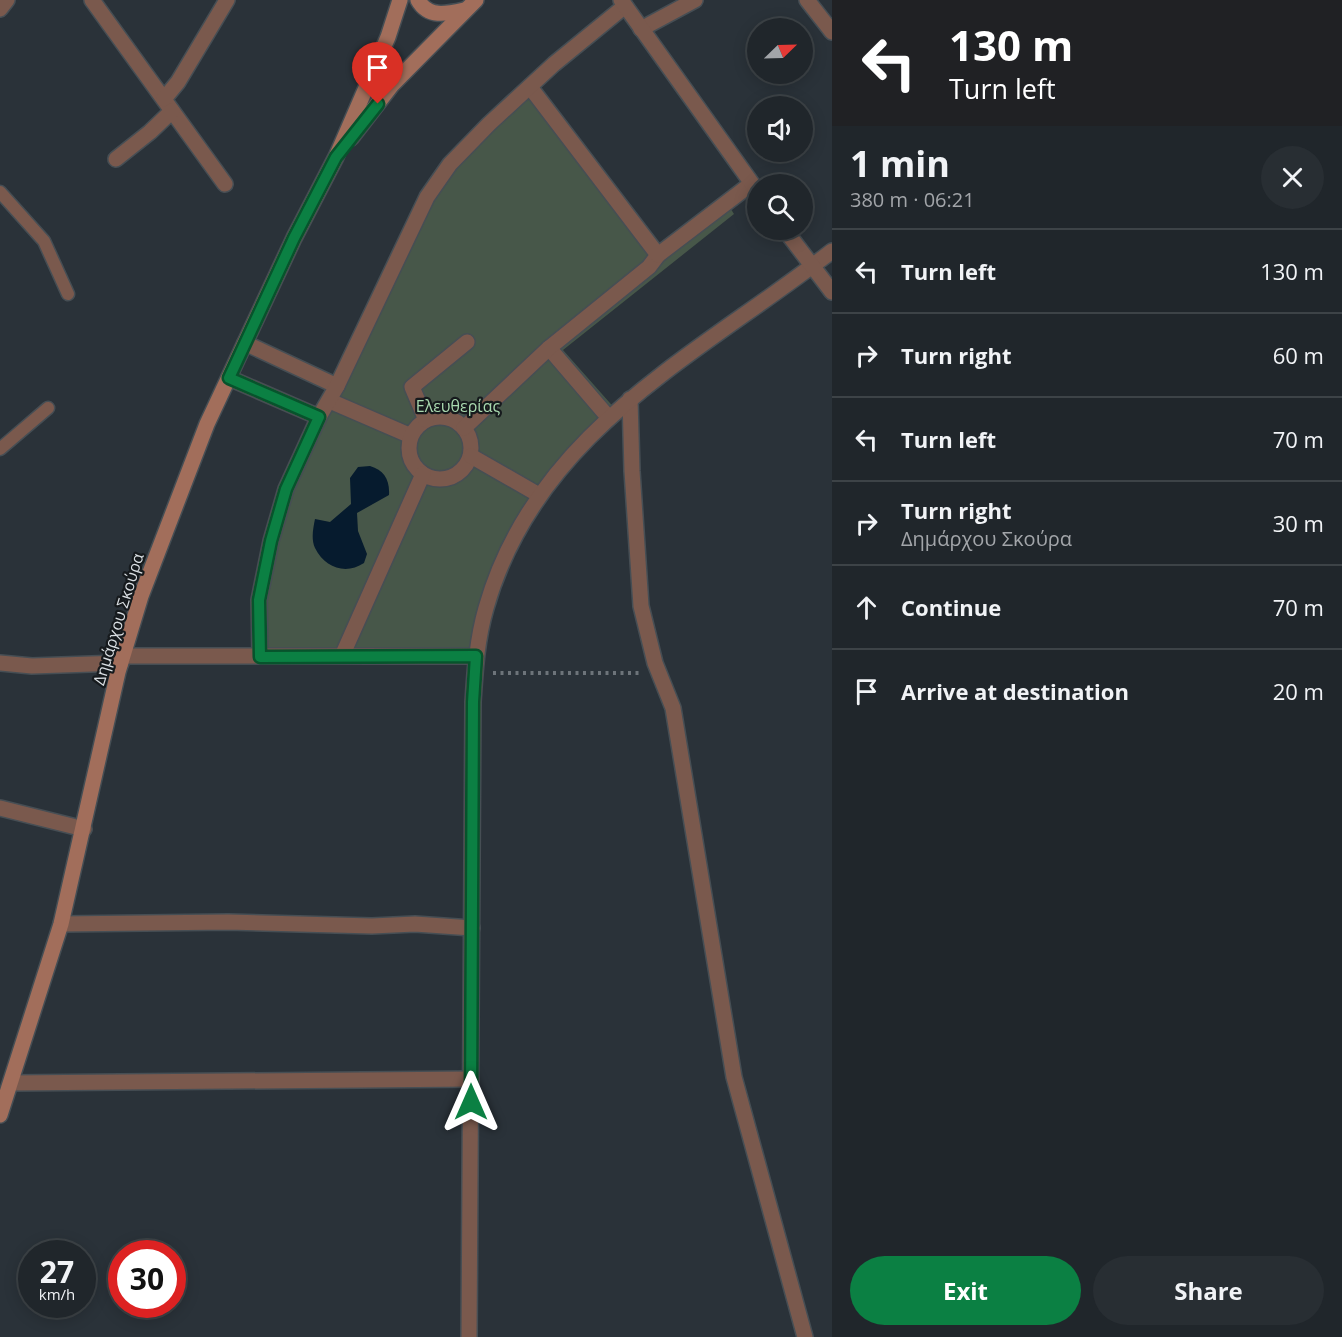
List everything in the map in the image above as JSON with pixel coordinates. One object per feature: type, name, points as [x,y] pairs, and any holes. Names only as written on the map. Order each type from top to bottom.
[{"type":"main road","points":[[336,157],[388,37],[400,0]]},
{"type":"main road","points":[[418,0],[428,11],[436,14],[464,10]]},
{"type":"main road","points":[[336,157],[392,86],[476,0]]},
{"type":"main road","name":"Δημάρχου Σκούρα","points":[[0,1115],[61,924],[122,660],[141,596],[207,424],[294,238],[336,157]]},
{"type":"street","points":[[0,9],[7,0]]},
{"type":"street","points":[[92,0],[225,184]]},
{"type":"street","points":[[116,159],[150,132],[168,105],[178,82],[227,0]]},
{"type":"street","points":[[641,29],[695,0]]},
{"type":"street","points":[[807,0],[832,32]]},
{"type":"street","points":[[260,657],[259,600],[271,541],[286,489],[319,417],[338,386],[427,197],[450,164],[489,124],[623,3],[747,178]]},
{"type":"street","points":[[530,87],[658,255]]},
{"type":"street","points":[[464,428],[607,292],[649,267],[658,255],[747,193]]},
{"type":"street","points":[[793,240],[832,292]]},
{"type":"street","points":[[470,1337],[474,673],[484,617],[495,579],[512,541],[539,495],[561,466],[609,418],[696,348],[832,251]]},
{"type":"street","points":[[426,420],[412,387],[467,342]]},
{"type":"street","points":[[245,343],[338,386]]},
{"type":"street","points":[[549,348],[609,418]]},
{"type":"street","points":[[229,378],[319,417]]},
{"type":"street","points":[[630,399],[632,471],[641,606],[659,672],[673,708],[734,1077],[805,1337]]},
{"type":"street","points":[[330,401],[411,436]]},
{"type":"street","points":[[447,417],[457,421],[464,428],[472,446],[467,465],[460,472],[442,480],[423,474],[415,467],[409,447],[411,436],[417,427],[426,420],[447,417]]},
{"type":"street","points":[[471,456],[539,495]]},
{"type":"street","points":[[342,656],[423,474]]},
{"type":"street","points":[[0,663],[32,666],[122,660],[476,656]]},
{"type":"street","points":[[0,808],[84,829]]},
{"type":"street","points":[[61,924],[228,922],[372,926],[415,924],[472,928]]},
{"type":"street","points":[[11,1083],[471,1079]]},
{"type":"lane","points":[[0,192],[45,241],[68,294]]},
{"type":"lane","points":[[0,449],[48,408]]},
{"type":"path","points":[[474,673],[659,672]]},
{"type":"green space","name":"Ελευθερίας","points":[[530,87],[658,255],[727,203],[734,214],[563,350],[617,411],[534,502],[477,649],[260,656],[259,600],[286,489],[427,197]]},
{"type":"water","points":[[370,466],[385,476],[389,495],[357,513],[358,531],[367,554],[364,563],[350,569],[336,568],[324,560],[315,548],[313,530],[315,519],[330,522],[351,504],[350,478],[358,467]]},
{"type":"route","points":[[378,104],[336,157],[294,238],[229,378],[319,417],[286,489],[271,541],[259,600],[260,657],[476,656],[473,702],[471,1102]]}]
